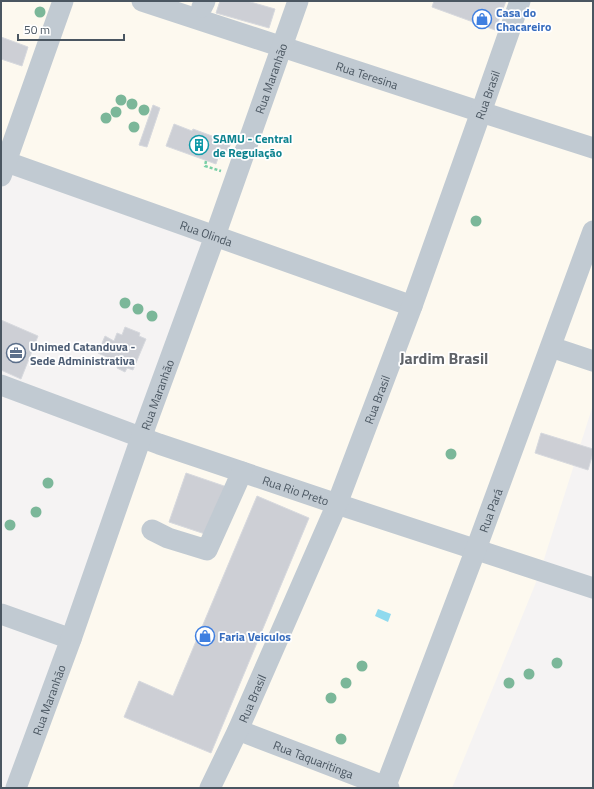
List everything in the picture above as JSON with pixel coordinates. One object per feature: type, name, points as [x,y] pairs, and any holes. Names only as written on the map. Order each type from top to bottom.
[{"type":"street","points":[[3,166],[63,1]]},
{"type":"street","name":"Rua Teresina","points":[[142,1],[593,148]]},
{"type":"street","name":"Rua Maranhão","points":[[16,788],[71,639],[141,438],[215,236],[298,1]]},
{"type":"street","name":"Rua Brasil","points":[[210,788],[238,730],[337,504],[412,306],[520,1]]},
{"type":"street","name":"Rua Olinda","points":[[3,166],[215,236],[412,306]]},
{"type":"street","name":"Rua Pará","points":[[386,787],[476,549],[593,231]]},
{"type":"street","points":[[551,347],[593,361]]},
{"type":"street","name":"Rua Rio Preto","points":[[1,385],[141,438],[593,588]]},
{"type":"street","points":[[152,530],[168,538],[207,550],[242,472]]},
{"type":"street","points":[[1,614],[71,639]]},
{"type":"street","name":"Rua Taquaritinga","points":[[238,730],[386,787]]},
{"type":"path","points":[[206,161],[205,166],[222,172]]},
{"type":"shaded area","points":[[1,1],[593,1],[593,405],[539,575],[452,788],[9,788],[209,236],[1,162]]},
{"type":"water","points":[[378,609],[391,614],[388,622],[375,616]]},
{"type":"building","points":[[220,1],[247,1],[275,9],[269,28],[216,13]]},
{"type":"building","name":"Casa do Chacareiro","points":[[434,1],[506,1],[495,30],[432,7]]},
{"type":"building","points":[[1,37],[28,47],[22,66],[1,59]]},
{"type":"building","points":[[153,105],[160,108],[147,147],[139,145]]},
{"type":"building","name":"SAMU - Central de Regulação","points":[[174,124],[192,131],[193,129],[231,143],[227,152],[223,150],[220,159],[218,158],[216,164],[166,146]]},
{"type":"building","name":"Unimed Catanduva - Sede Administrativa","points":[[1,320],[38,336],[21,379],[1,370]]},
{"type":"building","points":[[125,327],[140,333],[139,336],[146,339],[133,370],[127,368],[125,372],[117,368],[118,365],[112,362],[113,360],[98,353],[105,336],[114,341],[117,333],[122,335]]},
{"type":"building","points":[[541,433],[593,449],[588,470],[535,453]]},
{"type":"building","points":[[186,473],[227,487],[211,536],[169,522]]},
{"type":"building","points":[[257,496],[309,518],[211,753],[124,717],[139,681],[173,696]]},
{"type":"place","name":"Casa do Chacareiro","points":[[482,19]]},
{"type":"place","name":"SAMU - Central de Regulação","points":[[199,145]]},
{"type":"place","name":"Unimed Catanduva - Sede Administrativa","points":[[16,353]]},
{"type":"place","name":"Faria Veiculos","points":[[205,636]]},
{"type":"district","name":"Jardim Brasil","points":[[444,358]]}]
